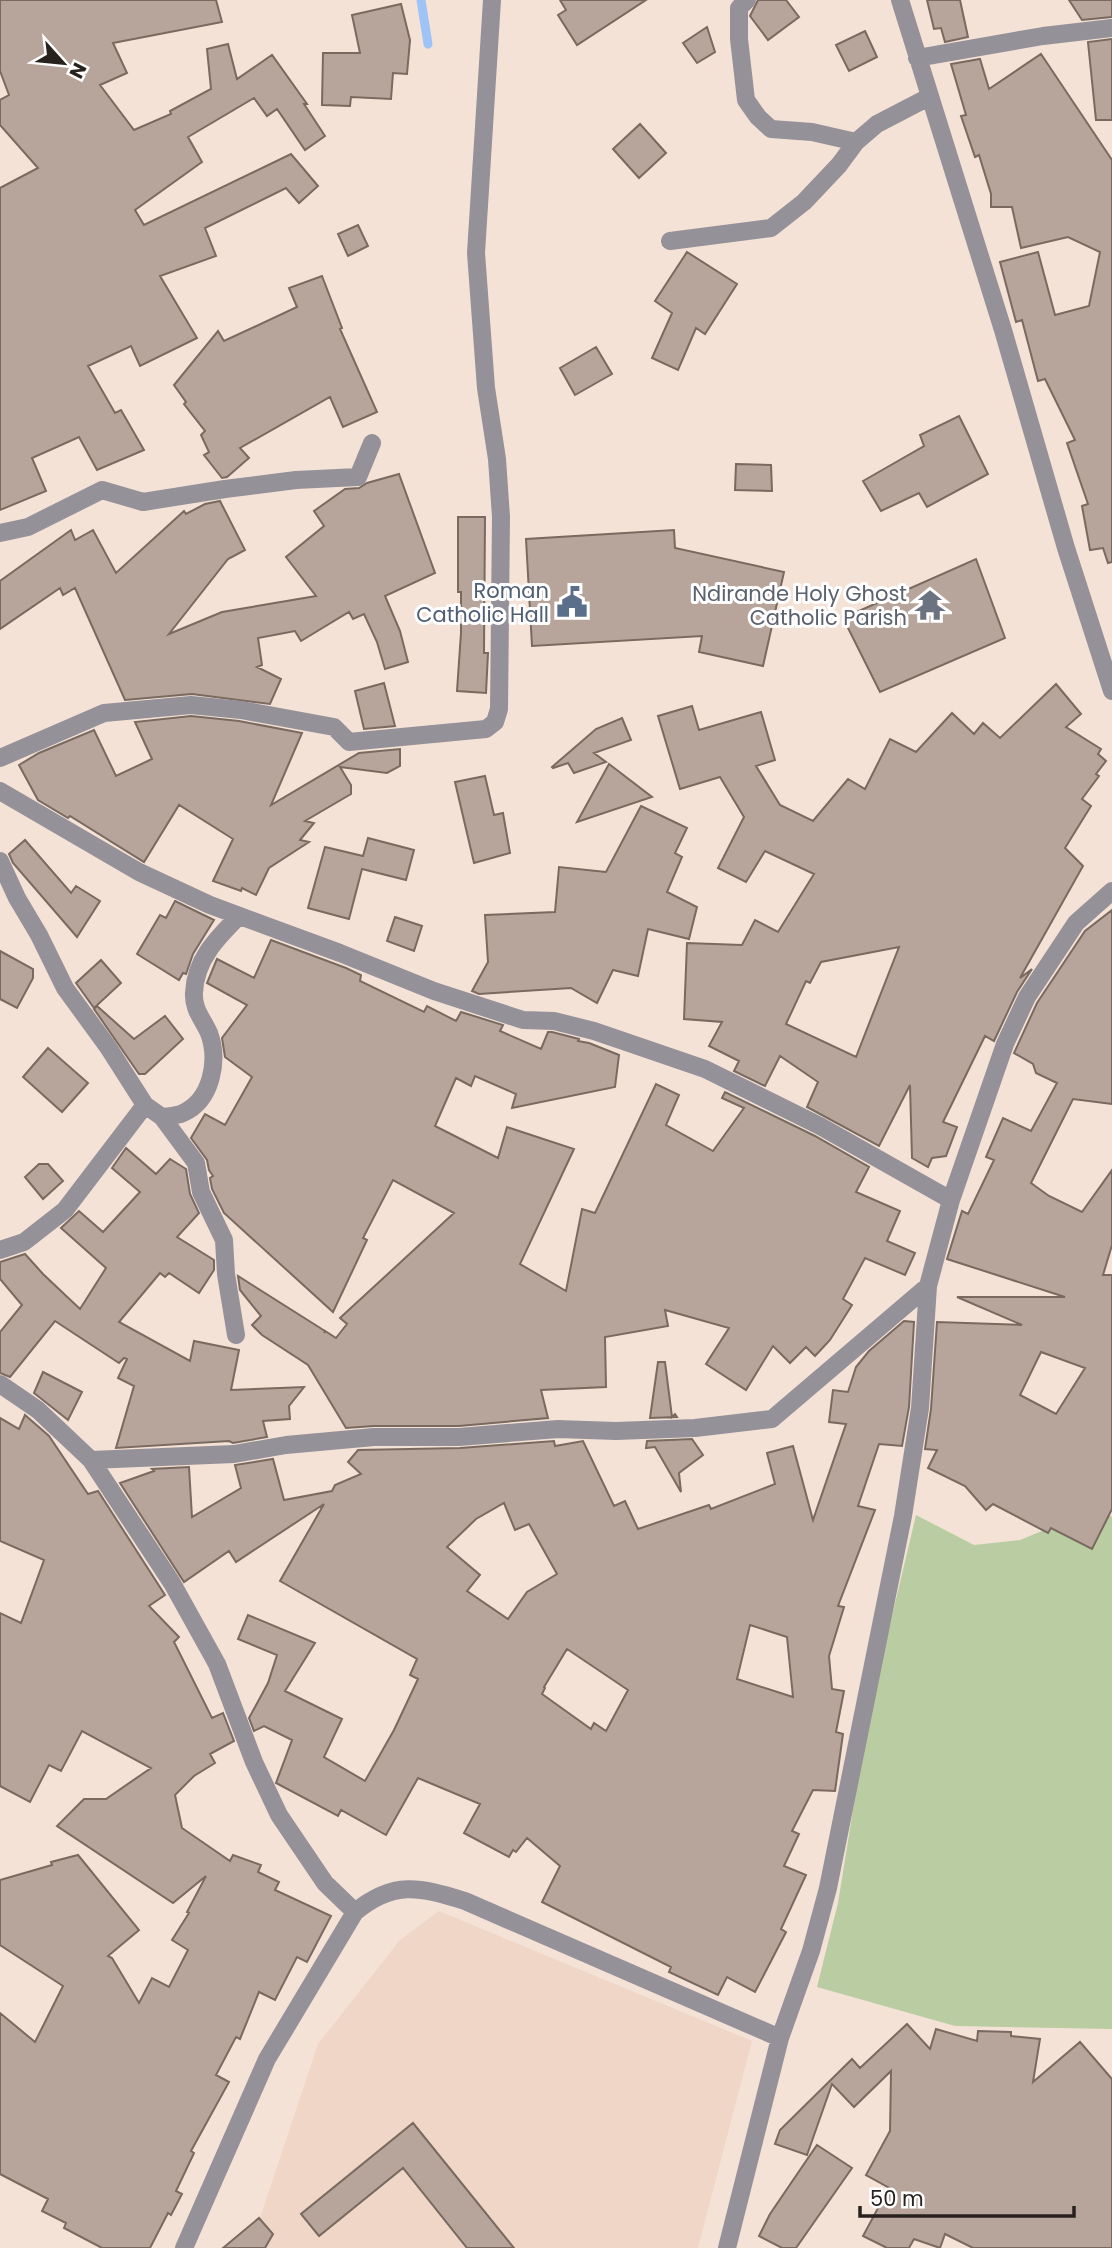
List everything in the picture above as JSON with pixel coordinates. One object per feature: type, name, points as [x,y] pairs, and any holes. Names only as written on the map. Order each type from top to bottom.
[{"type":"street","points":[[0,758],[104,713],[191,705],[242,710],[334,727],[349,742],[486,729],[495,722],[500,697],[500,517],[497,459],[486,388],[476,253],[492,0]]},
{"type":"street","points":[[747,0],[739,8],[739,38],[746,100],[758,117],[771,129],[812,132],[856,142]]},
{"type":"street","points":[[900,0],[1112,691]]},
{"type":"street","points":[[917,58],[1043,36],[1112,28]]},
{"type":"street","points":[[670,242],[771,228],[804,202],[839,165],[856,142],[877,124],[929,97]]},
{"type":"street","points":[[0,533],[28,527],[102,491],[143,502],[296,480],[358,477],[373,443]]},
{"type":"street","points":[[0,791],[139,872],[239,916],[446,995],[523,1020],[554,1021],[594,1031],[705,1069],[820,1126],[951,1200]]},
{"type":"street","points":[[0,861],[65,988],[108,1046],[145,1105],[162,1117],[197,1163],[201,1192],[224,1240],[226,1274],[236,1335]]},
{"type":"street","points":[[727,2248],[780,2038],[811,1951],[828,1888],[903,1516],[920,1408],[928,1286],[951,1200],[1005,1044],[1027,998],[1076,923],[1112,891]]},
{"type":"street","points":[[162,1117],[183,1114],[201,1102],[215,1064],[209,1033],[196,1012],[193,996],[195,979],[199,966],[213,943],[239,916]]},
{"type":"street","points":[[0,1250],[24,1242],[65,1210],[145,1105]]},
{"type":"street","points":[[91,1460],[234,1454],[286,1445],[374,1437],[459,1437],[558,1429],[616,1431],[695,1428],[772,1419],[928,1286]]},
{"type":"street","points":[[0,1384],[38,1410],[91,1460],[172,1583],[217,1664],[254,1762],[279,1815],[326,1883],[355,1912]]},
{"type":"street","points":[[184,2248],[267,2059],[355,1912],[372,1898],[394,1889],[427,1890],[465,1901],[780,2038]]},
{"type":"shaded area","points":[[439,1911],[752,2041],[698,2248],[250,2248],[318,2044],[400,1940]]},
{"type":"green space","points":[[1098,1508],[1112,1517],[1112,2029],[955,2026],[817,1987],[838,1903],[868,1717],[916,1515],[974,1545],[1020,1540]]},
{"type":"building","points":[[0,0],[216,0],[222,22],[113,43],[127,73],[100,85],[134,130],[171,114],[170,111],[211,89],[207,49],[228,44],[237,79],[272,55],[307,104],[304,104],[325,136],[305,150],[277,109],[267,116],[254,98],[188,137],[202,162],[135,210],[144,225],[291,154],[318,186],[299,203],[286,188],[205,228],[216,256],[160,276],[197,338],[140,366],[131,346],[88,366],[115,413],[121,410],[144,450],[97,470],[79,437],[32,458],[46,491],[0,510],[0,188],[38,168],[0,125],[0,100],[9,95],[0,71]]},
{"type":"building","points":[[560,0],[646,0],[577,45],[558,15],[566,10]]},
{"type":"building","points":[[758,0],[786,0],[799,17],[768,40],[750,16]]},
{"type":"building","points":[[927,0],[960,0],[968,37],[945,42],[941,28],[934,29]]},
{"type":"building","points":[[1069,0],[1112,0],[1112,17],[1082,20]]},
{"type":"building","points":[[401,4],[410,40],[407,74],[393,73],[391,99],[351,97],[350,106],[322,105],[323,53],[360,53],[352,15]]},
{"type":"building","points":[[707,27],[715,52],[697,63],[683,43]]},
{"type":"building","points":[[865,31],[877,57],[849,71],[836,45]]},
{"type":"building","points":[[1112,39],[1112,120],[1096,120],[1088,42]]},
{"type":"building","points":[[1041,54],[1112,160],[1112,562],[1108,563],[1103,548],[1090,550],[1082,506],[1088,504],[1067,443],[1075,440],[1045,379],[1038,381],[1022,320],[1016,322],[1000,262],[1038,252],[1055,315],[1089,306],[1100,252],[1068,237],[1021,248],[1012,207],[991,207],[991,194],[979,155],[975,157],[961,116],[966,115],[951,64],[980,59],[989,89]]},
{"type":"building","points":[[640,124],[666,153],[639,178],[613,149]]},
{"type":"building","points":[[358,225],[368,246],[348,256],[338,234]]},
{"type":"building","points":[[687,252],[737,284],[705,334],[696,328],[678,370],[652,358],[672,313],[655,301]]},
{"type":"building","points":[[322,276],[342,328],[340,329],[377,412],[343,427],[330,397],[240,448],[249,458],[227,477],[222,478],[204,455],[209,452],[201,435],[205,431],[184,404],[186,402],[174,385],[218,331],[224,341],[297,307],[289,288]]},
{"type":"building","points":[[596,347],[612,374],[575,395],[560,368]]},
{"type":"building","points":[[959,416],[988,474],[927,507],[919,493],[881,511],[863,481],[924,446],[920,435]]},
{"type":"building","points":[[736,464],[771,465],[772,491],[735,490]]},
{"type":"building","points":[[399,474],[435,573],[385,596],[400,631],[408,662],[385,669],[377,642],[364,614],[353,619],[349,612],[301,641],[295,631],[258,638],[262,665],[257,667],[281,679],[270,704],[192,694],[125,700],[75,588],[63,595],[60,588],[0,629],[0,581],[71,530],[75,540],[93,530],[116,573],[184,511],[186,514],[205,504],[220,501],[245,550],[228,559],[169,634],[222,612],[316,596],[286,557],[324,526],[314,511],[345,489],[359,488]]},
{"type":"building","points":[[458,517],[485,517],[484,653],[488,653],[486,693],[457,691],[461,633]]},
{"type":"building","points":[[674,530],[675,548],[784,572],[763,666],[699,652],[702,636],[532,646],[526,539]]},
{"type":"building","points":[[976,559],[1005,638],[880,692],[843,618]]},
{"type":"building","points":[[384,683],[395,726],[364,729],[355,691]]},
{"type":"building","points":[[1056,684],[1081,714],[1066,727],[1101,749],[1098,754],[1106,761],[1082,799],[1091,806],[1065,848],[1083,866],[1020,978],[1032,969],[1017,992],[994,1041],[985,1036],[943,1122],[957,1127],[946,1156],[932,1158],[928,1167],[912,1158],[910,1085],[879,1146],[807,1107],[818,1082],[780,1056],[765,1086],[734,1071],[739,1061],[709,1046],[722,1022],[684,1019],[687,943],[742,945],[755,920],[778,932],[814,874],[765,851],[746,882],[718,868],[744,817],[720,777],[680,789],[658,716],[692,706],[699,730],[761,712],[775,760],[756,766],[780,805],[813,821],[848,779],[865,789],[890,739],[916,752],[952,713],[974,734],[983,723],[1000,738]],"holes":[[[899,947],[856,1057],[786,1024],[806,981],[810,983],[821,962]]]},
{"type":"building","points":[[191,716],[239,721],[302,733],[271,805],[359,753],[400,749],[400,766],[387,773],[340,767],[351,785],[351,794],[305,821],[314,823],[300,840],[309,842],[269,868],[256,895],[242,888],[241,891],[213,881],[233,839],[179,805],[144,862],[70,816],[68,818],[38,800],[19,765],[39,753],[94,730],[116,776],[152,759],[135,722]]},
{"type":"building","points":[[622,718],[631,740],[594,753],[606,762],[574,773],[568,763],[552,767],[596,729]]},
{"type":"building","points":[[609,764],[652,797],[577,822]]},
{"type":"building","points":[[485,776],[494,815],[503,813],[510,853],[474,863],[455,782]]},
{"type":"building","points":[[641,806],[687,828],[675,853],[682,857],[667,892],[697,907],[689,939],[648,929],[638,976],[613,970],[597,1003],[571,988],[479,994],[472,991],[488,962],[485,915],[555,912],[559,867],[606,872]]},
{"type":"building","points":[[368,838],[414,850],[406,880],[362,869],[349,919],[308,908],[325,847],[363,856]]},
{"type":"building","points":[[25,840],[71,893],[76,886],[100,901],[77,937],[13,863],[9,854]]},
{"type":"building","points":[[175,901],[214,920],[193,954],[186,974],[183,973],[179,980],[137,954],[160,915],[166,918]]},
{"type":"building","points":[[1112,910],[1112,1104],[1073,1099],[1031,1183],[1049,1196],[1082,1212],[1112,1170],[1112,1245],[1103,1275],[1112,1275],[1112,1509],[1092,1549],[1051,1528],[1048,1533],[993,1504],[986,1510],[965,1486],[928,1468],[937,1450],[925,1449],[931,1409],[937,1322],[1022,1325],[957,1297],[1065,1297],[947,1259],[962,1211],[968,1214],[994,1160],[986,1157],[1003,1118],[1031,1131],[1057,1083],[1036,1073],[1033,1064],[1014,1053],[1037,1003],[1085,931]],"holes":[[[1041,1352],[1085,1368],[1056,1414],[1020,1395]]]},
{"type":"building","points":[[395,917],[422,926],[414,951],[387,941]]},
{"type":"building","points":[[271,940],[361,975],[360,981],[424,1012],[427,1006],[456,1021],[461,1012],[503,1025],[500,1031],[541,1049],[548,1032],[552,1032],[579,1039],[578,1041],[619,1055],[615,1087],[512,1108],[516,1094],[475,1076],[471,1086],[456,1078],[435,1126],[498,1158],[507,1127],[574,1149],[520,1264],[566,1291],[582,1209],[595,1213],[656,1084],[679,1095],[666,1125],[713,1151],[744,1108],[722,1098],[725,1092],[815,1136],[869,1167],[856,1192],[900,1211],[887,1241],[915,1253],[905,1275],[865,1258],[843,1299],[852,1305],[830,1340],[815,1356],[806,1347],[790,1363],[773,1346],[746,1390],[706,1364],[729,1328],[665,1310],[668,1326],[605,1337],[606,1387],[541,1390],[548,1418],[459,1426],[346,1428],[308,1365],[262,1335],[252,1325],[261,1316],[240,1290],[238,1276],[336,1338],[347,1324],[340,1318],[454,1213],[393,1180],[363,1238],[367,1240],[333,1312],[224,1213],[212,1189],[210,1178],[213,1176],[207,1160],[191,1138],[205,1114],[225,1125],[252,1077],[225,1057],[222,1038],[247,1005],[207,983],[217,959],[254,978]]},
{"type":"building","points":[[0,951],[33,969],[33,978],[17,1008],[0,999]]},
{"type":"building","points":[[101,960],[121,983],[94,1008],[76,983]]},
{"type":"building","points":[[97,1006],[134,1039],[165,1016],[183,1039],[145,1074],[139,1074],[94,1009]]},
{"type":"building","points":[[48,1048],[88,1083],[62,1112],[23,1077]]},
{"type":"building","points":[[126,1148],[156,1174],[170,1159],[186,1169],[190,1194],[199,1213],[177,1237],[214,1260],[214,1270],[199,1293],[169,1273],[165,1277],[160,1273],[119,1322],[190,1361],[194,1341],[239,1350],[231,1390],[304,1387],[289,1406],[290,1419],[263,1421],[267,1437],[233,1443],[229,1441],[116,1448],[134,1386],[118,1378],[127,1359],[124,1358],[119,1363],[55,1321],[10,1377],[0,1373],[0,1332],[22,1305],[0,1279],[0,1262],[25,1254],[80,1309],[106,1268],[61,1228],[79,1211],[103,1232],[140,1192],[112,1168]]},
{"type":"building","points":[[39,1164],[48,1164],[63,1181],[43,1199],[25,1177]]},
{"type":"building","points":[[904,1321],[914,1322],[909,1407],[902,1446],[879,1444],[858,1506],[875,1510],[838,1606],[844,1607],[829,1656],[832,1689],[844,1691],[836,1732],[843,1734],[835,1791],[813,1790],[792,1831],[799,1834],[784,1866],[806,1875],[781,1929],[786,1932],[755,1992],[727,1977],[718,1995],[669,1972],[671,1967],[542,1902],[560,1866],[527,1838],[509,1857],[464,1833],[480,1804],[418,1778],[386,1835],[341,1810],[338,1816],[276,1783],[292,1740],[264,1726],[254,1731],[249,1718],[268,1683],[277,1655],[238,1639],[248,1615],[315,1643],[285,1691],[342,1719],[324,1757],[365,1781],[394,1730],[418,1679],[410,1675],[417,1659],[280,1581],[324,1504],[236,1562],[229,1551],[184,1582],[120,1483],[154,1471],[152,1469],[189,1467],[192,1517],[241,1488],[235,1465],[273,1459],[284,1500],[332,1491],[335,1485],[361,1474],[348,1462],[358,1450],[460,1448],[554,1441],[555,1446],[583,1441],[614,1506],[625,1501],[638,1529],[709,1505],[711,1509],[775,1484],[767,1453],[793,1446],[813,1520],[846,1424],[829,1422],[833,1390],[848,1392],[856,1367],[869,1351]],"holes":[[[504,1503],[515,1530],[529,1524],[557,1574],[527,1592],[508,1619],[467,1591],[480,1575],[447,1547],[476,1519]],[[750,1625],[787,1637],[793,1697],[737,1679]],[[567,1649],[628,1690],[606,1731],[594,1723],[591,1729],[542,1694]]]},
{"type":"building","points":[[658,1362],[665,1362],[672,1417],[675,1414],[677,1417],[650,1418]]},
{"type":"building","points":[[43,1372],[82,1392],[68,1420],[34,1393]]},
{"type":"building","points":[[25,1415],[49,1436],[88,1494],[98,1491],[165,1595],[149,1606],[179,1637],[174,1642],[212,1718],[223,1713],[234,1741],[210,1754],[215,1763],[194,1776],[175,1795],[182,1828],[230,1861],[233,1855],[261,1865],[258,1872],[279,1882],[275,1890],[331,1916],[307,1962],[297,1957],[275,2000],[259,1992],[240,2039],[236,2037],[216,2075],[229,2082],[191,2151],[194,2153],[176,2191],[182,2194],[171,2215],[168,2213],[150,2248],[102,2248],[64,2228],[66,2223],[42,2211],[48,2199],[0,2174],[0,2013],[35,2042],[63,1986],[0,1945],[0,1880],[78,1855],[139,1930],[108,1956],[112,1958],[139,2003],[152,1978],[169,1987],[188,1950],[172,1940],[189,1913],[187,1912],[206,1876],[173,1903],[57,1826],[84,1799],[106,1799],[151,1768],[82,1731],[61,1771],[49,1765],[30,1802],[0,1786],[0,1613],[21,1623],[44,1560],[0,1541],[0,1418],[19,1429]]},
{"type":"building","points":[[692,1439],[703,1455],[679,1473],[681,1492],[655,1447],[646,1448],[647,1441]]},
{"type":"building","points":[[907,2024],[930,2049],[936,2029],[977,2041],[978,2031],[1011,2032],[1011,2036],[1040,2039],[1033,2082],[1080,2042],[1112,2079],[1112,2248],[973,2248],[945,2234],[940,2248],[914,2239],[909,2248],[887,2248],[863,2236],[878,2208],[893,2190],[866,2175],[890,2131],[891,2071],[854,2107],[832,2084],[807,2155],[775,2144],[780,2130],[852,2059],[860,2068]]},
{"type":"building","points":[[413,2123],[514,2248],[467,2248],[403,2168],[319,2236],[301,2214]]},
{"type":"building","points":[[817,2145],[852,2168],[796,2248],[782,2248],[759,2236],[770,2214]]},
{"type":"building","points":[[259,2218],[273,2234],[265,2248],[223,2248]]},
{"type":"waterway","points":[[421,0],[428,44]]},
{"type":"place","name":"Roman Catholic Hall","points":[[572,602]]},
{"type":"place","name":"Ndirande Holy Ghost Catholic Parish","points":[[930,605]]}]
